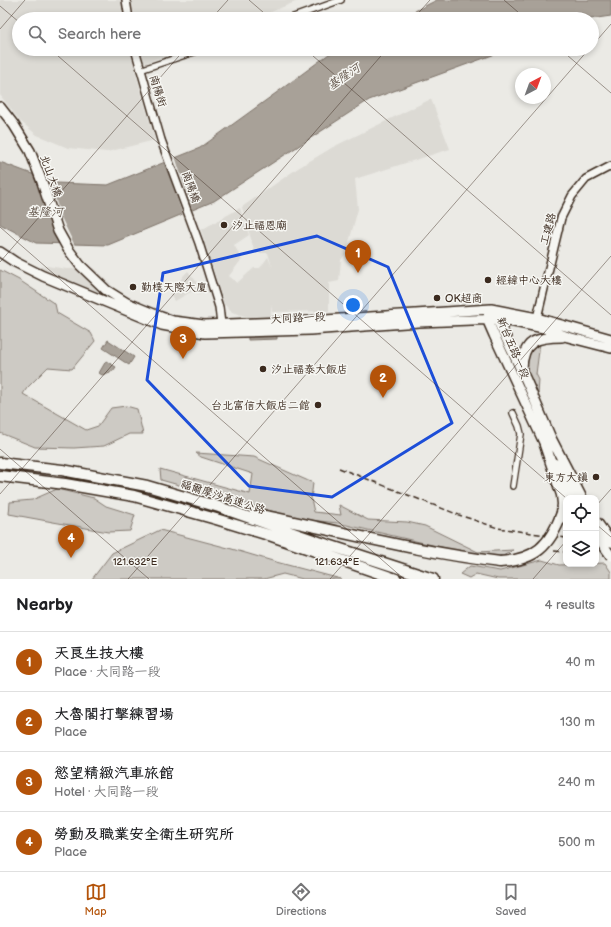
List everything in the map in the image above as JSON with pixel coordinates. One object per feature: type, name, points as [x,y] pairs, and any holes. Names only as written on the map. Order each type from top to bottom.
[{"type":"highway","points":[[219,507],[475,559],[500,562],[515,561],[528,557],[540,550],[557,527],[562,513],[562,495],[545,445]]},
{"type":"highway","name":"福爾摩沙高速公路","points":[[0,463],[62,470],[147,486],[219,507],[432,579]]},
{"type":"highway","name":"福爾摩沙高速公路","points":[[0,476],[65,484],[134,496],[272,536],[396,579]]},
{"type":"main road","name":"北山大橋","points":[[0,107],[14,125],[30,151],[58,231],[68,249],[92,278],[106,290],[127,303]]},
{"type":"main road","name":"大同路一段","points":[[0,252],[15,262],[42,276],[162,325],[205,333],[221,328],[491,309],[537,318],[611,339]]},
{"type":"main road","name":"大同路一段","points":[[127,303],[173,321],[221,328],[310,330],[387,324],[498,319],[544,328],[568,337],[611,348]]},
{"type":"main road","name":"新台五路一段","points":[[491,309],[487,319],[519,392],[571,495]]},
{"type":"main road","name":"新台五路一段","points":[[491,309],[498,319],[551,438],[580,495]]},
{"type":"main road","points":[[522,371],[523,356],[526,347],[531,343],[553,337],[568,337]]},
{"type":"main road","points":[[599,525],[611,542]]},
{"type":"main road","points":[[599,539],[611,556]]},
{"type":"street","points":[[126,0],[129,12]]},
{"type":"street","points":[[308,12],[341,0]]},
{"type":"street","name":"南陽街","points":[[137,56],[161,140]]},
{"type":"street","points":[[140,70],[182,56]]},
{"type":"street","name":"南陽橋","points":[[161,140],[200,243],[219,307],[221,328]]},
{"type":"street","name":"工建路","points":[[537,318],[561,218],[572,196],[586,179],[611,166]]},
{"type":"street","points":[[513,413],[521,434],[514,486]]},
{"type":"highlighted area","points":[[317,236],[388,267],[452,423],[332,497],[249,486],[147,380],[163,273]]},
{"type":"shaded area","points":[[0,0],[121,0],[124,12],[12,12],[12,56],[132,56],[155,140],[107,152],[68,148],[37,135],[20,121],[0,95]]},
{"type":"shaded area","points":[[131,0],[300,0],[271,12],[134,12]]},
{"type":"shaded area","points":[[142,56],[164,56],[144,64]]},
{"type":"shaded area","points":[[431,99],[450,149],[355,179],[358,209],[346,253],[341,260],[339,281],[329,283],[329,311],[272,312],[271,304],[271,317],[250,318],[232,312],[224,304],[201,230],[240,208],[249,235],[234,245],[242,259],[229,276],[237,283],[254,268],[260,268],[268,257],[272,267],[268,253],[259,253],[254,250],[242,207],[298,168],[333,147]]},
{"type":"shaded area","points":[[47,266],[67,269],[94,268],[111,284],[101,292],[106,297],[30,267]]},
{"type":"shaded area","points":[[0,270],[19,280],[55,304],[57,313],[91,333],[95,341],[72,369],[48,367],[23,394],[86,430],[98,426],[111,408],[126,406],[137,409],[143,434],[129,434],[104,446],[74,448],[35,447],[0,433]]},
{"type":"shaded area","points":[[188,271],[203,290],[198,294],[194,290],[175,301],[170,294]]},
{"type":"shaded area","points":[[540,343],[536,374],[539,380],[538,395],[528,374],[526,361],[528,355]]},
{"type":"shaded area","points":[[196,453],[254,457],[313,483],[311,499],[314,512],[341,515],[339,505],[368,520],[407,522],[425,526],[478,552],[513,550],[503,556],[484,557],[338,523],[300,519],[161,480],[160,469],[250,494],[253,474],[201,457]]},
{"type":"shaded area","points":[[57,489],[94,498],[106,506],[135,515],[130,531],[108,532],[9,514],[10,502],[32,500]]},
{"type":"shaded area","points":[[160,530],[341,579],[303,579],[283,574],[264,579],[92,579],[112,553]]},
{"type":"shaded area","points":[[542,560],[563,565],[563,567],[599,567],[599,563],[605,563],[611,572],[611,579],[498,579],[476,574],[469,578],[460,574],[470,566],[500,571]]},
{"type":"water","points":[[437,0],[611,0],[611,16],[599,18],[599,12],[413,12]]},
{"type":"water","name":"基隆河","points":[[326,56],[490,56],[369,100],[214,201],[108,245],[36,243],[0,224],[0,162],[56,183],[108,185],[200,148]]},
{"type":"water","points":[[277,333],[277,339],[248,340],[248,334]]},
{"type":"water","points":[[108,340],[134,357],[129,365],[103,348]]},
{"type":"water","points":[[106,361],[116,367],[113,371],[102,375],[99,373]]},
{"type":"pier","points":[[175,156],[193,212],[183,216],[164,160]]},
{"type":"pier","points":[[35,173],[50,179],[60,215],[75,246],[63,246]]},
{"type":"railway","points":[[339,468],[459,515],[498,528],[563,538]]},
{"type":"railway","points":[[599,539],[611,538]]},
{"type":"railway","points":[[599,549],[611,549]]},
{"type":"railway","points":[[554,551],[563,552]]},
{"type":"place","name":"汐止福恩廟","points":[[224,225]]},
{"type":"place","name":"天良生技大樓","points":[[358,273]]},
{"type":"place","name":"經緯中心大樓","points":[[488,280]]},
{"type":"place","name":"勤樸天際大廈","points":[[133,287]]},
{"type":"place","name":"OK超商","points":[[437,298]]},
{"type":"place","name":"慾望精緻汽車旅館","points":[[183,359]]},
{"type":"place","name":"汐止福泰大飯店","points":[[263,369]]},
{"type":"place","name":"大魯閣打擊練習場","points":[[383,398]]},
{"type":"place","name":"台北富信大飯店二館","points":[[318,405]]},
{"type":"place","name":"東方大鎮","points":[[596,477]]},
{"type":"place","name":"勞動及職業安全衛生研究所","points":[[71,558]]}]
